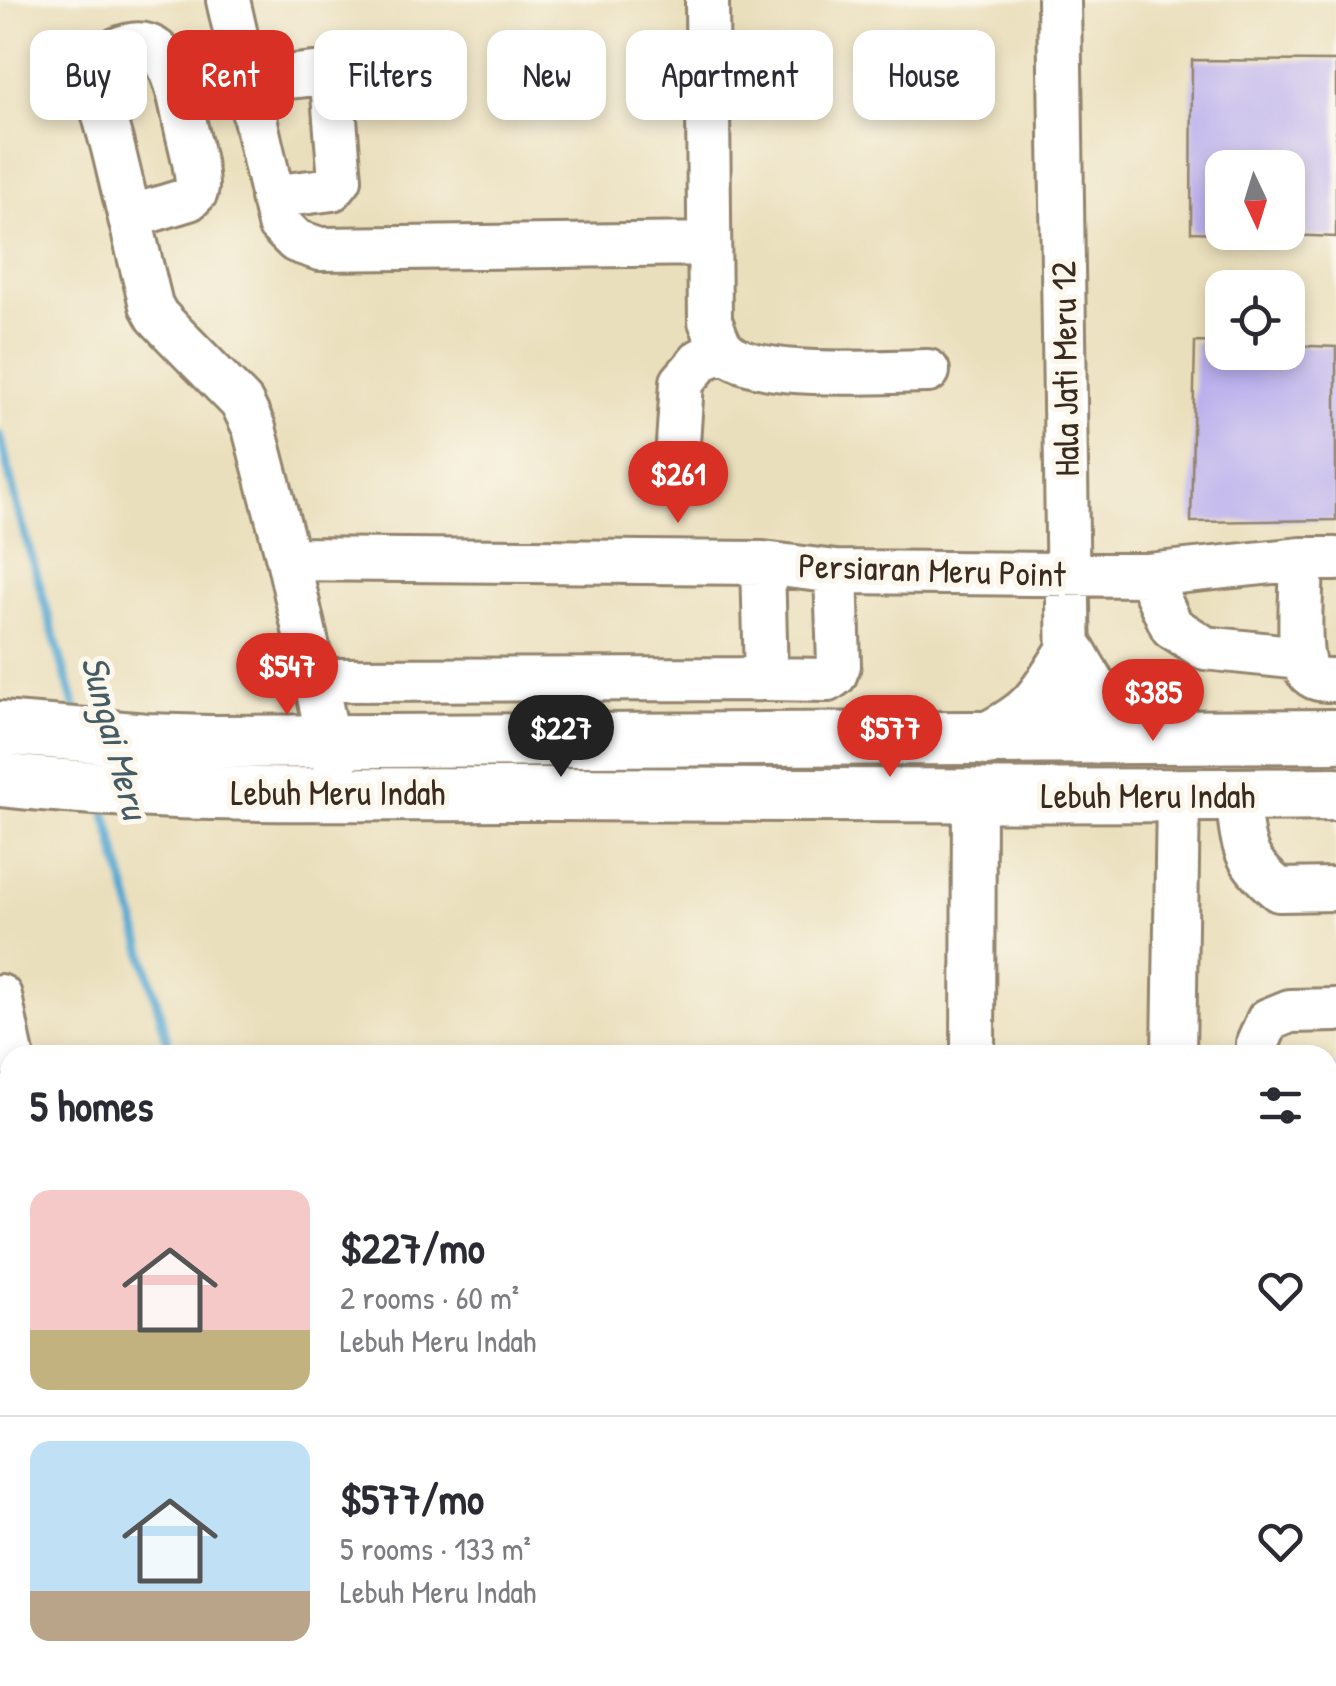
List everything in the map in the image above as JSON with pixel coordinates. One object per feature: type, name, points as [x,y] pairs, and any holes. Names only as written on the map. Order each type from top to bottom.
[{"type":"main road","points":[[1071,654],[1094,695],[1109,712],[1123,725],[1148,738]]},
{"type":"main road","points":[[986,738],[1017,724],[1035,708],[1071,654]]},
{"type":"main road","name":"Lebuh Meru Indah","points":[[0,728],[84,736],[341,793],[1336,794]]},
{"type":"main road","name":"Lebuh Meru Indah","points":[[0,780],[122,790],[329,740],[1336,736]]},
{"type":"main road","points":[[858,796],[1035,776],[1060,760],[1070,737]]},
{"type":"main road","points":[[1070,737],[1082,759],[1097,771],[1203,796]]},
{"type":"street","points":[[228,0],[235,30]]},
{"type":"street","points":[[707,0],[710,321],[724,350],[748,364],[788,371],[928,371]]},
{"type":"street","name":"Hala Jati Meru 12","points":[[1059,0],[1070,737]]},
{"type":"street","points":[[272,197],[332,190],[340,179],[332,83],[327,76],[294,76]]},
{"type":"street","points":[[255,120],[279,224],[296,242],[320,249],[708,244]]},
{"type":"street","points":[[130,217],[157,316],[242,404],[254,428],[341,793]]},
{"type":"street","points":[[677,460],[682,382],[700,360],[724,350]]},
{"type":"street","name":"Persiaran Meru Point","points":[[288,558],[763,563],[836,572],[1148,575],[1319,559]]},
{"type":"street","points":[[1148,575],[1172,627],[1205,648],[1319,669],[1319,559]]},
{"type":"street","points":[[763,563],[766,680]]},
{"type":"street","points":[[315,680],[828,680],[839,665],[836,572]]},
{"type":"street","points":[[973,1045],[974,796]]},
{"type":"street","points":[[1203,796],[1243,844],[1256,871],[1279,890],[1336,889]]},
{"type":"street","points":[[1175,1045],[1203,796]]},
{"type":"street","points":[[0,996],[10,1045]]},
{"type":"street","points":[[1258,1045],[1268,1020],[1290,1011],[1336,1010]]},
{"type":"building","points":[[1192,60],[1336,61],[1336,237],[1305,236],[1305,150],[1205,150],[1205,232],[1191,232]]},
{"type":"building","points":[[1195,342],[1205,342],[1205,370],[1305,370],[1305,346],[1336,347],[1336,520],[1191,522]]},
{"type":"waterway","name":"Sungai Meru","points":[[0,435],[77,715]]},
{"type":"waterway","name":"Sungai Meru","points":[[104,807],[168,1045]]}]
